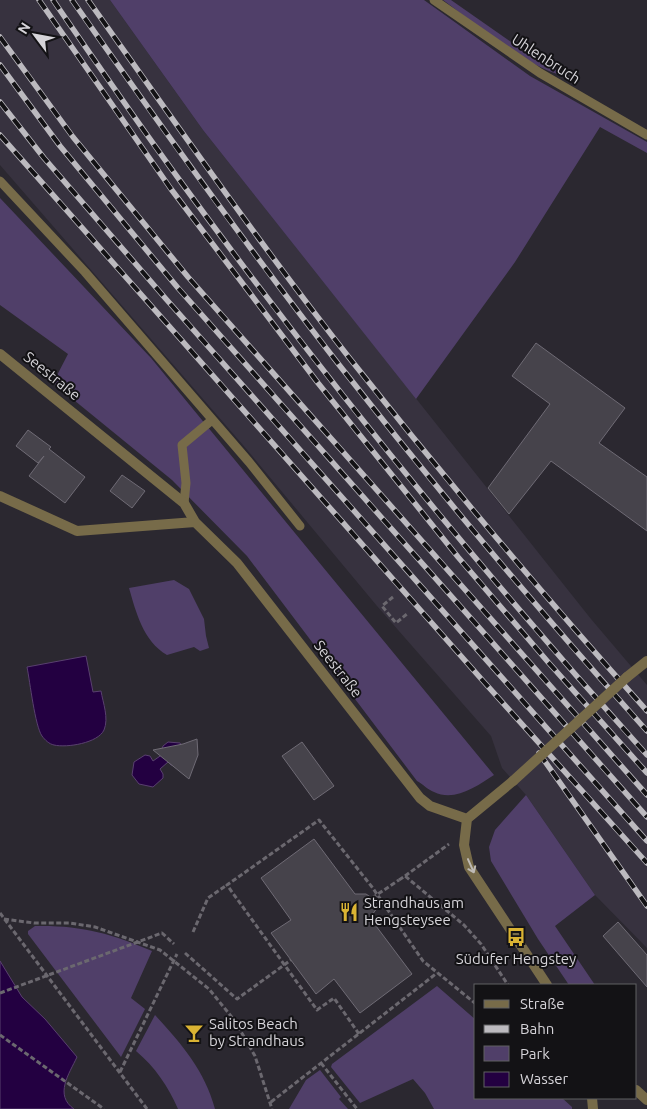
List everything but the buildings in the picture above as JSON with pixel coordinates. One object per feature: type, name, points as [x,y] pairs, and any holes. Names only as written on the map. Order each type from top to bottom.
[{"type":"street","name":"Seestraße","points":[[0,354],[184,503],[195,522],[237,563],[420,798],[430,806],[467,819]]},
{"type":"street","points":[[0,496],[77,531],[195,522]]},
{"type":"street","points":[[546,984],[469,867],[464,845],[467,819],[513,781],[647,661]]},
{"type":"street","points":[[637,1091],[647,1100]]},
{"type":"lane","name":"Uhlenbruch","points":[[434,0],[540,74],[647,136]]},
{"type":"lane","points":[[0,180],[86,272],[300,526]]},
{"type":"lane","points":[[184,503],[186,483],[182,445],[212,420]]},
{"type":"path","points":[[393,597],[382,606],[396,623],[408,614]]},
{"type":"path","points":[[193,932],[208,898],[319,820],[372,887],[423,961],[474,1002]]},
{"type":"path","points":[[372,898],[437,853]]},
{"type":"path","points":[[405,876],[464,925],[481,944],[507,984]]},
{"type":"path","points":[[227,885],[317,1010],[334,998],[359,1034]]},
{"type":"path","points":[[0,913],[147,1109]]},
{"type":"path","points":[[4,919],[95,927],[160,950],[209,989],[235,1022],[255,1056],[272,1109]]},
{"type":"path","points":[[0,993],[162,933],[174,944]]},
{"type":"path","points":[[184,953],[237,998],[291,960]]},
{"type":"path","points":[[120,1072],[177,954]]},
{"type":"path","points":[[271,1102],[438,973]]},
{"type":"path","points":[[0,1035],[104,1109]]},
{"type":"path","points":[[321,1063],[356,1109]]},
{"type":"shaded area","points":[[0,0],[110,0],[203,130],[591,619],[647,685],[647,948],[595,895],[526,795],[502,768],[491,736],[377,606],[243,445],[0,165]]},
{"type":"green space","points":[[110,0],[424,0],[530,76],[647,142],[647,153],[600,127],[515,262],[416,399],[203,130]]},
{"type":"green space","points":[[443,0],[451,0],[534,58],[560,72],[557,74],[542,68],[513,51]]},
{"type":"green space","points":[[0,198],[151,358],[494,775],[466,791],[450,795],[442,795],[432,791],[417,781],[247,556],[172,480],[53,383],[68,354],[0,305]]},
{"type":"green space","points":[[174,580],[189,589],[204,619],[209,648],[200,651],[194,647],[167,655],[146,634],[129,588]]},
{"type":"green space","points":[[526,795],[595,895],[555,926],[594,984],[568,984],[538,939],[491,861],[489,847],[495,830]]},
{"type":"green space","points":[[35,926],[66,927],[95,931],[123,939],[152,951],[131,998],[145,1009],[121,1057],[28,934],[28,931]]},
{"type":"green space","points":[[437,986],[474,1018],[474,1099],[563,1099],[572,1109],[434,1109],[425,1093],[413,1079],[360,1103],[331,1067],[332,1064]]},
{"type":"green space","points":[[155,1015],[191,1058],[205,1082],[215,1109],[178,1109],[160,1077],[136,1051]]},
{"type":"green space","points":[[320,1070],[348,1109],[289,1109],[306,1080]]},
{"type":"water","points":[[86,656],[93,692],[101,691],[106,716],[104,730],[95,738],[82,744],[60,746],[49,743],[39,731],[27,667]]},
{"type":"water","points":[[168,742],[180,743],[185,751],[175,765],[171,765],[168,762],[160,769],[163,778],[153,787],[139,784],[132,775],[134,762],[145,755],[150,756],[153,761],[163,754],[161,751],[163,746]]},
{"type":"water","points":[[0,961],[22,997],[45,1019],[77,1057],[67,1077],[64,1091],[68,1103],[74,1109],[0,1109]]},
{"type":"railway","points":[[39,0],[171,189],[318,383],[458,557],[647,773]]},
{"type":"railway","points":[[53,0],[181,182],[292,330],[465,546],[647,755]]},
{"type":"railway","points":[[72,0],[204,185],[340,366],[490,551],[647,731]]},
{"type":"railway","points":[[88,0],[250,227],[351,360],[496,538],[647,711]]},
{"type":"railway","points":[[0,37],[73,137],[188,277],[647,795]]},
{"type":"railway","points":[[0,65],[60,146],[178,288],[647,817]]},
{"type":"railway","points":[[0,102],[44,158],[166,299],[647,841]]},
{"type":"railway","points":[[0,135],[484,682],[647,863]]},
{"type":"railway","points":[[539,753],[647,906]]},
{"type":"place","name":"Strandhaus am Hengsteysee","points":[[349,912]]},
{"type":"place","name":"Südufer Hengstey","points":[[516,937]]},
{"type":"place","name":"Salitos Beach by Strandhaus","points":[[194,1033]]}]
